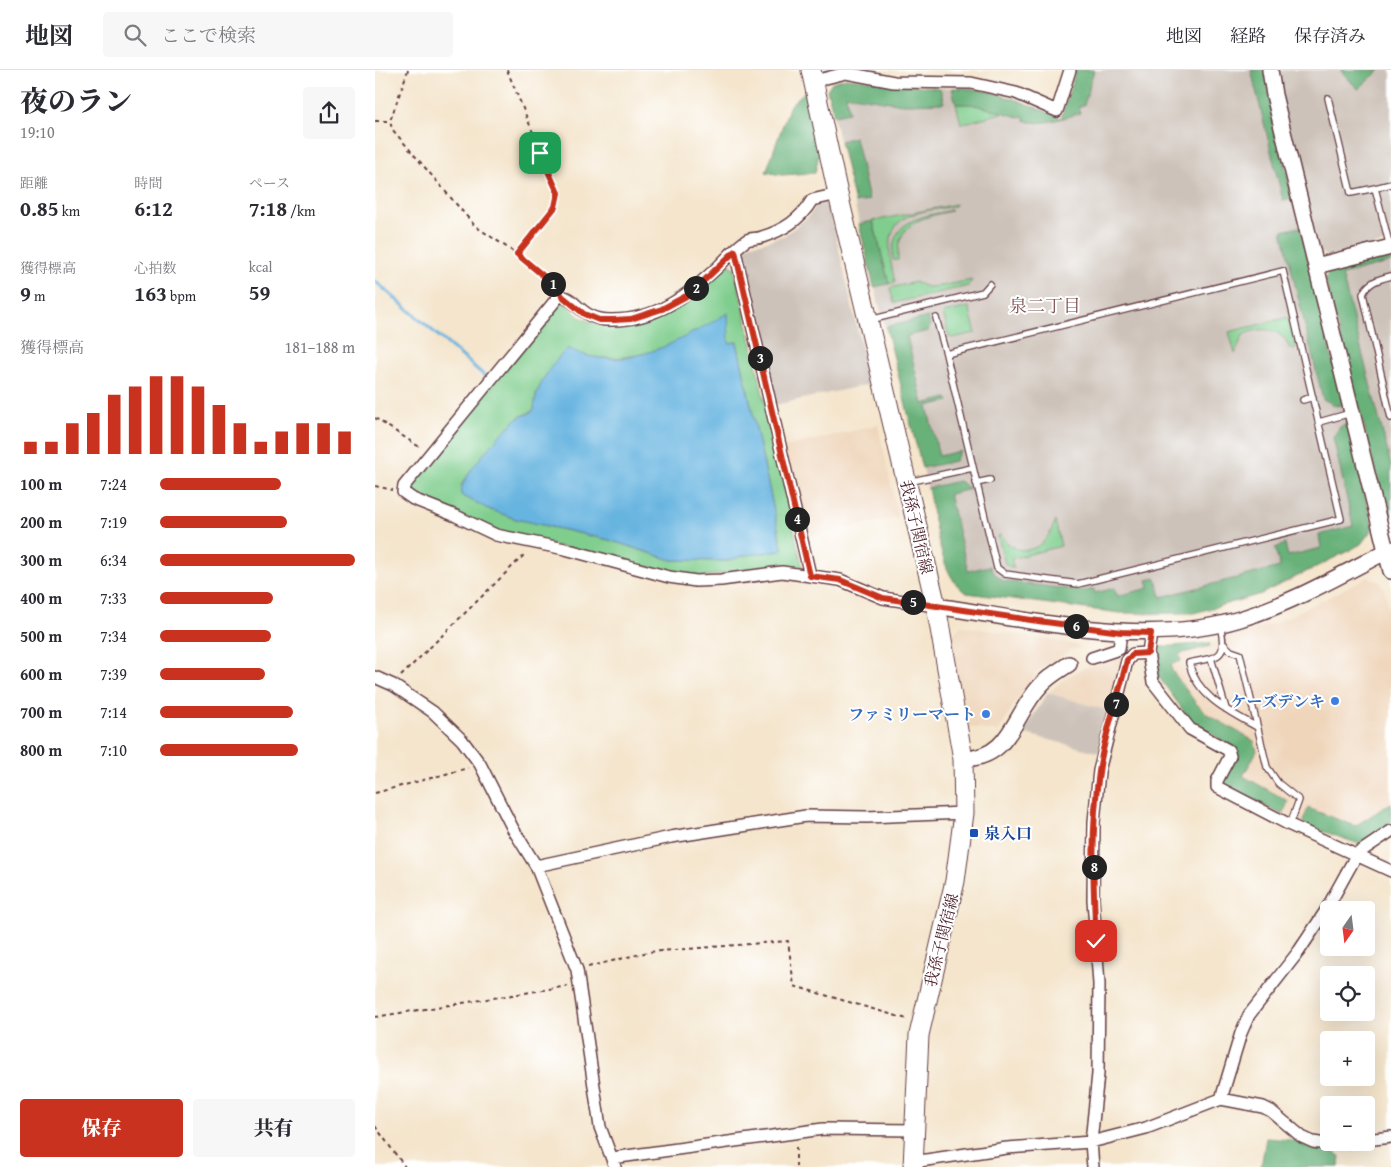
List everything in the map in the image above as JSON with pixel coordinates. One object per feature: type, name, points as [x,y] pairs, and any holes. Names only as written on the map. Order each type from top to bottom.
[{"type":"main road","name":"我孫子関宿線","points":[[813,76],[838,194],[936,606],[963,759],[964,813],[955,881],[921,1024],[913,1164]]},
{"type":"street","points":[[813,76],[846,73],[894,82],[971,83],[1016,93],[1057,111],[1070,70]]},
{"type":"street","points":[[1270,70],[1316,266],[1389,550],[1391,571]]},
{"type":"street","points":[[838,194],[812,200],[801,216],[782,231],[748,240],[690,294],[662,309],[631,319],[599,320],[591,318],[562,296],[557,298],[404,486],[403,492],[413,499],[456,516],[496,536],[565,549],[669,577],[696,581],[782,572],[840,580],[883,598],[1121,632],[1178,632],[1220,624],[1272,608],[1389,550]]},
{"type":"street","points":[[1316,266],[1391,247]]},
{"type":"street","points":[[735,251],[810,576]]},
{"type":"street","points":[[1092,658],[1119,649],[1121,632]]},
{"type":"street","points":[[1151,633],[1148,653],[1153,682],[1190,729],[1228,750],[1230,756],[1217,781],[1217,787],[1289,825],[1357,854],[1391,871]]},
{"type":"street","points":[[1093,1167],[1091,1142],[1098,1074],[1099,984],[1093,899],[1094,822],[1099,771],[1127,660],[1133,654],[1148,653]]},
{"type":"street","points":[[963,759],[977,759],[996,750],[1041,684],[1069,664]]},
{"type":"street","points":[[375,677],[393,685],[433,712],[462,740],[480,764],[513,829],[536,866],[577,970],[600,1127],[613,1162],[823,1129],[915,1130]]},
{"type":"street","points":[[536,866],[671,837],[806,816],[867,817],[964,813]]},
{"type":"street","points":[[1221,1099],[1241,1033],[1249,1015],[1265,992],[1299,951],[1325,912],[1357,854],[1391,831]]},
{"type":"street","points":[[913,1164],[1007,1148],[1091,1142],[1146,1128],[1221,1099],[1263,1107],[1271,1111],[1303,1137],[1320,1143]]},
{"type":"street","points":[[1375,1139],[1391,1137]]},
{"type":"lane","points":[[1329,98],[1351,193],[1391,184]]},
{"type":"lane","points":[[1375,188],[1391,247]]},
{"type":"lane","points":[[936,318],[997,568],[1005,574],[1078,584],[1341,519],[1283,271],[945,354]]},
{"type":"lane","points":[[1391,276],[1366,287],[1363,300],[1391,418]]},
{"type":"lane","points":[[868,321],[983,292],[990,284]]},
{"type":"lane","points":[[1303,400],[1313,398]]},
{"type":"lane","points":[[1319,422],[1353,412]]},
{"type":"lane","points":[[906,482],[972,468]]},
{"type":"lane","points":[[976,483],[990,480]]},
{"type":"lane","points":[[1220,624],[1225,645],[1231,651],[1240,654],[1255,710],[1257,727],[1267,767],[1273,777],[1299,800],[1289,825]]},
{"type":"lane","points":[[1225,645],[1220,654],[1189,664],[1192,675],[1214,702],[1257,727]]},
{"type":"lane","points":[[1211,658],[1226,709]]},
{"type":"lane","points":[[1242,719],[1249,718],[1255,710]]},
{"type":"path","points":[[409,70],[390,121],[392,129],[475,226],[517,254],[558,288],[562,296]]},
{"type":"path","points":[[507,70],[558,193],[555,207],[517,254]]},
{"type":"path","points":[[375,121],[390,121]]},
{"type":"path","points":[[375,418],[431,455]]},
{"type":"path","points":[[375,486],[403,492]]},
{"type":"path","points":[[393,685],[534,544]]},
{"type":"path","points":[[375,794],[480,764]]},
{"type":"path","points":[[577,970],[648,952],[789,941],[794,986],[921,1024]]},
{"type":"path","points":[[375,1017],[580,984]]},
{"type":"path","points":[[375,1126],[405,1167]]},
{"type":"path","points":[[796,1167],[797,1133]]},
{"type":"shaded area","points":[[1076,70],[1264,70],[1373,528],[1361,544],[1352,549],[1288,582],[1237,602],[1194,613],[1145,615],[1086,610],[967,593],[954,582],[946,566],[907,402],[879,305],[827,90],[971,87],[1017,99],[1061,118]]},
{"type":"shaded area","points":[[1277,70],[1340,70],[1358,88],[1380,70],[1391,70],[1391,241],[1329,257],[1319,251],[1285,116]]},
{"type":"shaded area","points":[[825,203],[829,208],[834,228],[870,384],[775,405],[740,254],[751,244],[761,243],[785,235],[808,217],[816,206]]},
{"type":"shaded area","points":[[1391,253],[1391,517],[1387,514],[1369,441],[1356,400],[1331,268]]},
{"type":"shaded area","points":[[878,425],[898,517],[805,537],[785,447]]},
{"type":"shaded area","points":[[1369,577],[1378,581],[1384,588],[1391,617],[1391,823],[1359,844],[1283,815],[1225,784],[1224,778],[1238,750],[1195,724],[1188,717],[1156,651],[1161,647],[1209,643],[1278,622]]},
{"type":"shaded area","points":[[961,626],[1081,646],[1069,651],[1038,671],[1018,698],[998,732],[966,726],[951,644],[954,633]]},
{"type":"shaded area","points":[[1126,657],[1112,712],[1048,693],[1068,676],[1089,666]]},
{"type":"shaded area","points":[[1048,693],[1112,712],[1101,753],[1022,733]]},
{"type":"green space","points":[[1076,70],[1094,70],[1084,105],[1078,107],[1080,113],[1059,119],[1044,122],[1030,122],[1024,120],[1023,116],[1019,117],[971,104],[956,104],[952,88],[966,88],[994,93],[1061,118]]},
{"type":"green space","points":[[1251,70],[1264,70],[1292,198],[1283,200]]},
{"type":"green space","points":[[1340,70],[1380,70],[1358,89]]},
{"type":"green space","points":[[846,78],[940,88],[944,103],[903,104],[846,95],[849,112],[834,115],[827,90],[832,82]]},
{"type":"green space","points":[[809,88],[821,145],[815,173],[781,175],[766,172],[790,105]]},
{"type":"green space","points":[[956,104],[971,104],[1005,112],[961,124]]},
{"type":"green space","points":[[855,137],[869,200],[855,203],[840,141]]},
{"type":"green space","points":[[956,204],[955,206],[914,214],[900,221],[891,236],[890,255],[895,282],[889,284],[873,221]]},
{"type":"green space","points":[[951,210],[921,220],[906,230],[901,237],[898,247],[898,260],[893,260],[893,247],[896,236],[901,228],[918,218]]},
{"type":"green space","points":[[873,221],[889,284],[874,287],[859,224]]},
{"type":"green space","points":[[1300,227],[1343,404],[1337,406],[1323,399],[1282,231]]},
{"type":"green space","points":[[1391,253],[1391,262],[1342,275],[1391,465],[1391,517],[1387,514],[1325,279],[1331,268]]},
{"type":"green space","points":[[728,265],[734,267],[802,565],[799,569],[756,568],[695,578],[498,532],[409,491],[409,485],[558,304],[564,302],[579,317],[598,325],[634,323],[691,299]],"holes":[[[697,331],[729,343],[737,342],[782,547],[781,551],[746,555],[726,561],[672,560],[609,540],[516,519],[486,508],[461,485],[488,449],[518,418],[534,410],[536,393],[559,357],[617,358],[641,354],[664,347]]]},
{"type":"green space","points":[[972,280],[968,286],[894,303],[890,288],[915,282],[927,287]]},
{"type":"green space","points":[[969,307],[976,333],[949,337],[943,313]]},
{"type":"green space","points":[[928,317],[930,325],[928,331],[907,336],[923,404],[947,398],[949,401],[927,406],[939,456],[960,451],[955,461],[922,468],[886,327]]},
{"type":"green space","points":[[1289,317],[1296,348],[1290,350],[1283,337],[1271,330],[1257,330],[1243,335],[1235,354],[1229,332]]},
{"type":"green space","points":[[1348,423],[1373,528],[1361,544],[1261,594],[1194,613],[1120,613],[967,593],[958,586],[950,575],[944,561],[928,488],[959,481],[971,489],[949,494],[968,571],[990,566],[992,571],[1003,581],[1084,591],[1094,589],[1095,593],[1115,588],[1117,596],[1149,588],[1147,580],[1156,578],[1161,597],[1280,567],[1275,548],[1285,544],[1288,556],[1321,548],[1319,535],[1353,526],[1333,437],[1340,427]]},
{"type":"green space","points":[[1055,521],[1061,546],[1011,559],[1014,569],[1005,564],[998,536],[1001,535],[1008,544],[1016,548],[1032,549],[1046,539]]},
{"type":"green space","points":[[1209,643],[1210,646],[1179,654],[1181,661],[1172,664],[1171,669],[1195,702],[1207,714],[1254,741],[1257,751],[1243,776],[1288,801],[1283,815],[1242,795],[1225,784],[1224,778],[1238,750],[1195,724],[1158,676],[1156,651],[1161,647]]},
{"type":"green space","points":[[1391,803],[1391,823],[1359,844],[1305,825],[1303,821],[1308,808],[1355,826]]},
{"type":"green space","points":[[1266,1138],[1315,1142],[1320,1145],[1320,1151],[1331,1151],[1340,1156],[1339,1167],[1261,1167]]},
{"type":"water","points":[[728,313],[729,343],[737,342],[782,547],[781,551],[746,555],[726,561],[672,560],[609,540],[516,519],[486,508],[461,495],[461,488],[473,467],[492,444],[517,419],[534,410],[537,393],[545,376],[568,348],[589,356],[609,359],[630,357],[651,352],[671,344]]},
{"type":"waterway","points":[[375,281],[486,377]]},
{"type":"place","name":"ケーズデンキ","points":[[1335,701]]},
{"type":"place","name":"ファミリーマート","points":[[986,714]]},
{"type":"place","name":"泉入口","points":[[974,833]]},
{"type":"district","name":"泉二丁目","points":[[1045,305]]},
{"type":"route","points":[[540,153],[558,193],[555,207],[517,254],[558,288],[562,296],[591,318],[599,320],[631,319],[662,309],[690,294],[735,251],[810,576],[840,580],[883,598],[1121,632],[1151,633],[1148,653],[1133,654],[1127,660],[1099,771],[1094,822],[1093,899],[1096,941]]}]
